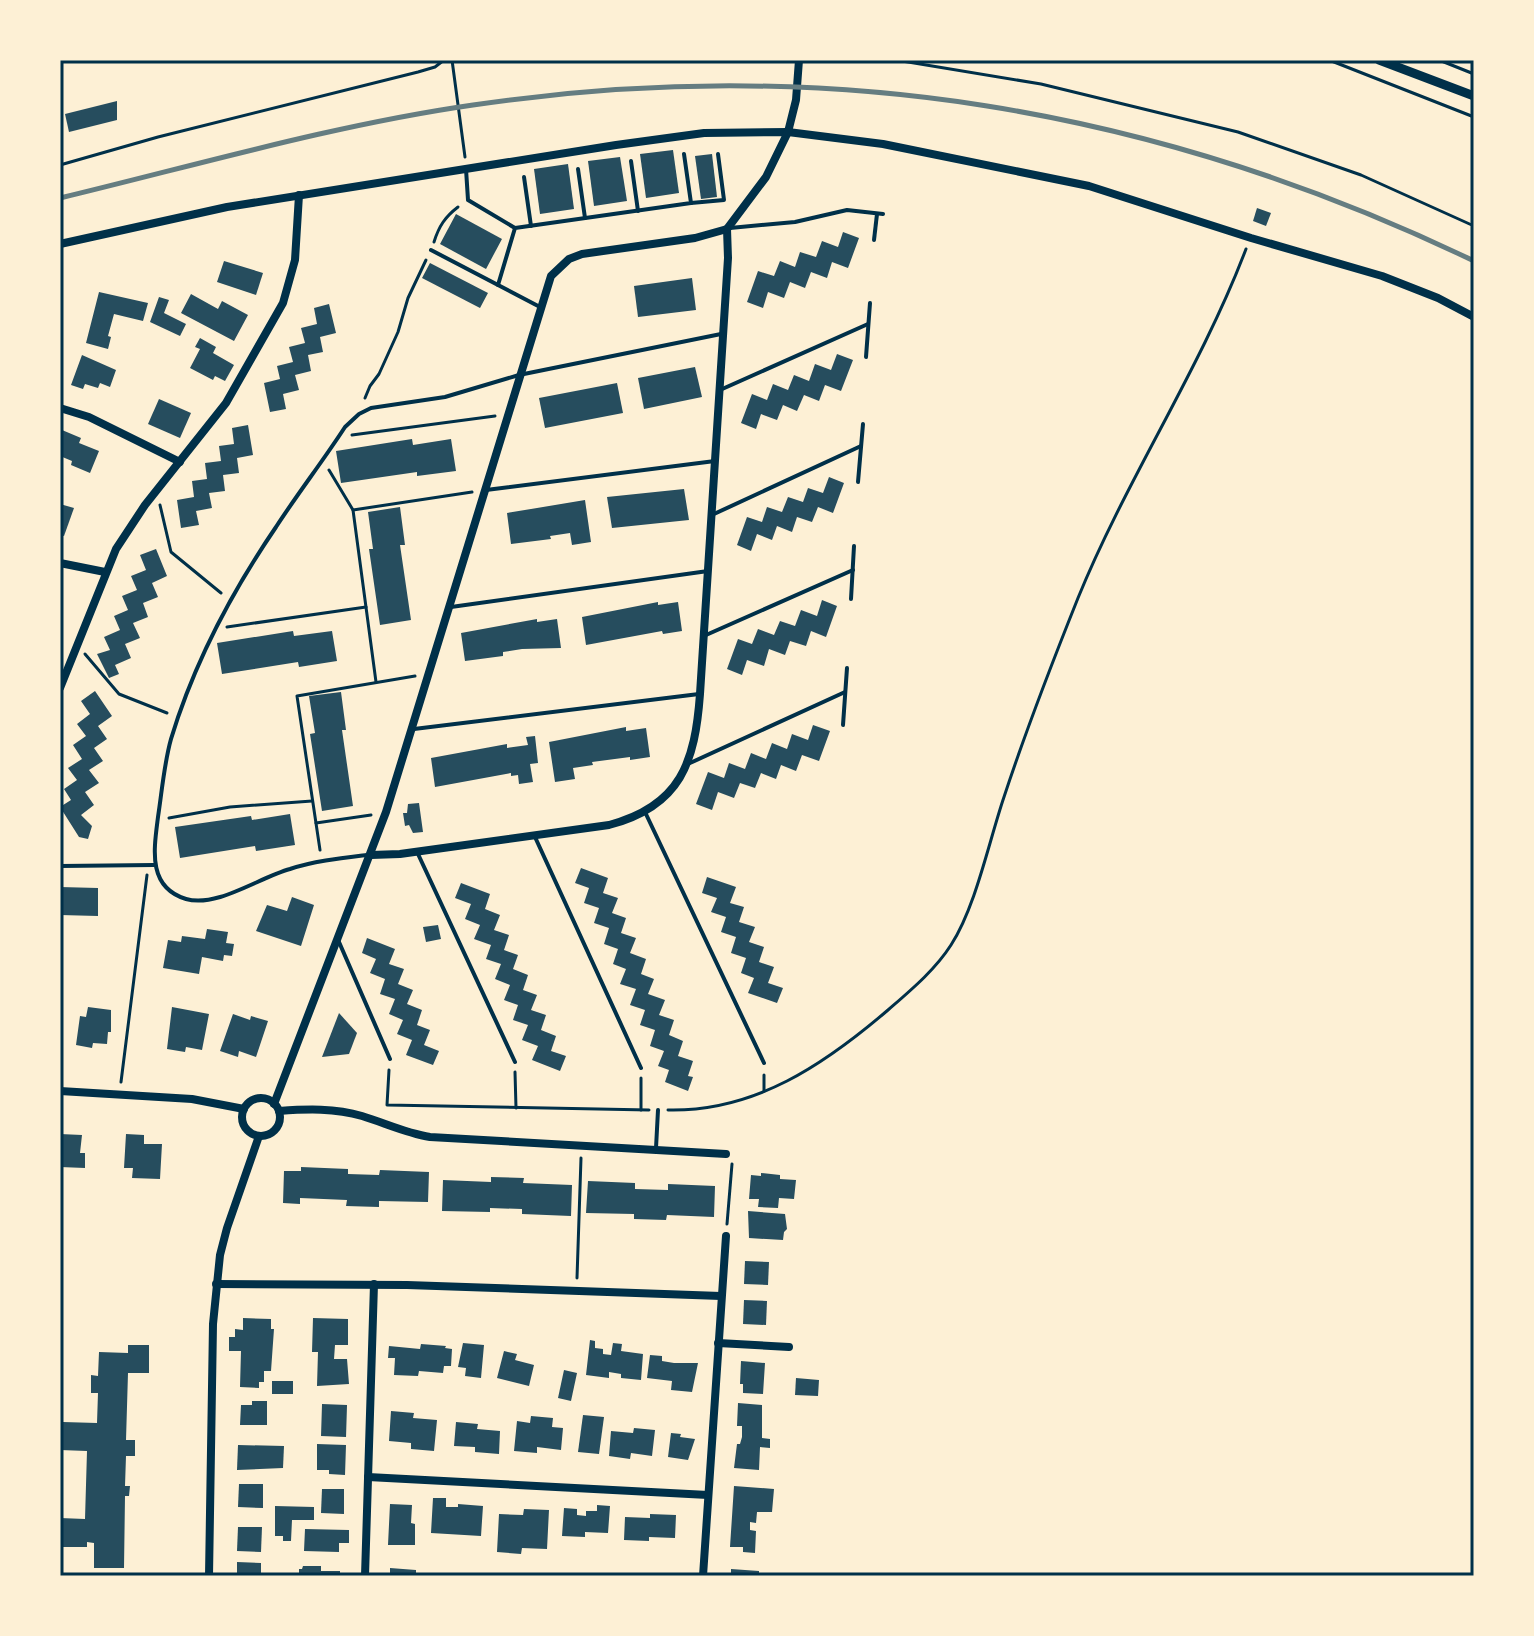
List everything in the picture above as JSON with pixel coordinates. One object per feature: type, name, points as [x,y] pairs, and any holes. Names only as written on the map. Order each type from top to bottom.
[{"type":"street","points":[[244,1109],[245,1127],[259,1136],[270,1134],[278,1126],[276,1107],[386,812],[551,276],[569,259],[582,254],[695,238],[727,229],[766,177],[788,132],[796,100],[799,60]]},
{"type":"street","points":[[1379,60],[1474,96]]},
{"type":"street","points":[[60,244],[182,216],[466,168],[693,135],[788,132],[883,144],[1089,186],[1382,276],[1438,298],[1474,317]]},
{"type":"street","points":[[60,688],[105,572],[129,527],[226,403],[283,303],[295,260],[299,195]]},
{"type":"street","points":[[371,855],[417,852],[609,825],[645,812],[661,800],[688,764],[698,728],[728,258],[727,229]]},
{"type":"street","points":[[60,408],[89,417],[180,462]]},
{"type":"street","points":[[60,563],[105,572]]},
{"type":"street","points":[[60,1091],[192,1099],[244,1109],[258,1099],[276,1107],[345,1112],[410,1134],[430,1137],[726,1154]]},
{"type":"street","points":[[209,1576],[216,1284],[227,1228],[259,1136]]},
{"type":"street","points":[[703,1576],[726,1236]]},
{"type":"street","points":[[216,1284],[374,1284],[721,1296]]},
{"type":"street","points":[[365,1576],[374,1284]]},
{"type":"street","points":[[718,1343],[789,1347]]},
{"type":"street","points":[[368,1477],[708,1495]]},
{"type":"lane","points":[[684,154],[691,203]]},
{"type":"lane","points":[[466,168],[468,200],[515,228],[724,200],[718,154]]},
{"type":"lane","points":[[631,161],[638,211]]},
{"type":"lane","points":[[578,169],[585,218]]},
{"type":"lane","points":[[524,177],[531,226]]},
{"type":"lane","points":[[727,229],[795,222],[847,210],[880,214],[874,240]]},
{"type":"lane","points":[[498,285],[515,228]]},
{"type":"lane","points":[[431,250],[540,307]]},
{"type":"lane","points":[[866,357],[870,303]]},
{"type":"lane","points":[[720,390],[868,324]]},
{"type":"lane","points":[[371,855],[285,870],[226,895],[200,901],[175,894],[165,886],[151,865],[165,764],[178,717],[215,629],[276,526],[345,427],[371,408],[445,397],[519,375],[723,334]]},
{"type":"lane","points":[[858,482],[863,424]]},
{"type":"lane","points":[[712,515],[861,446]]},
{"type":"lane","points":[[484,490],[715,461]]},
{"type":"lane","points":[[851,599],[854,546]]},
{"type":"lane","points":[[704,636],[853,570]]},
{"type":"lane","points":[[449,607],[708,571]]},
{"type":"lane","points":[[843,725],[847,668]]},
{"type":"lane","points":[[688,764],[845,692]]},
{"type":"lane","points":[[411,730],[700,694]]},
{"type":"lane","points":[[645,812],[764,1063]]},
{"type":"lane","points":[[534,835],[641,1068]]},
{"type":"lane","points":[[417,852],[515,1062]]},
{"type":"lane","points":[[60,866],[151,865]]},
{"type":"lane","points":[[338,940],[390,1059]]},
{"type":"lane","points":[[655,1150],[658,1110]]},
{"type":"path","points":[[60,165],[169,134],[418,72],[444,60]]},
{"type":"path","points":[[452,60],[466,168]]},
{"type":"path","points":[[896,60],[1041,84],[1238,132],[1361,175],[1474,226]]},
{"type":"path","points":[[1329,60],[1474,117]]},
{"type":"path","points":[[1439,60],[1474,74]]},
{"type":"path","points":[[359,414],[392,346],[408,298],[438,228],[446,216],[468,200]]},
{"type":"path","points":[[390,1059],[387,1105],[697,1111],[716,1108],[764,1091],[812,1068],[837,1053],[914,987],[952,944],[970,903],[1004,794],[1079,596],[1129,485],[1185,385],[1233,284],[1251,238]]},
{"type":"path","points":[[330,450],[352,436],[507,414]]},
{"type":"path","points":[[324,460],[353,510],[376,682]]},
{"type":"path","points":[[353,510],[484,490]]},
{"type":"path","points":[[156,491],[171,552],[230,600]]},
{"type":"path","points":[[215,629],[366,607]]},
{"type":"path","points":[[76,643],[119,694],[178,717]]},
{"type":"path","points":[[321,862],[297,696],[429,674]]},
{"type":"path","points":[[158,820],[230,807],[312,801]]},
{"type":"path","points":[[316,823],[386,812]]},
{"type":"path","points":[[120,1094],[151,865]]},
{"type":"path","points":[[515,1062],[516,1108]]},
{"type":"path","points":[[764,1063],[764,1091]]},
{"type":"path","points":[[641,1068],[641,1110]]},
{"type":"path","points":[[576,1291],[582,1146]]},
{"type":"path","points":[[726,1154],[733,1154],[726,1236]]},
{"type":"building","points":[[117,101],[117,120],[69,132],[65,114]]},
{"type":"building","points":[[673,150],[679,193],[646,198],[640,154]]},
{"type":"building","points":[[712,154],[717,197],[701,199],[695,156]]},
{"type":"building","points":[[620,157],[627,201],[594,206],[588,161]]},
{"type":"building","points":[[568,164],[574,209],[540,214],[534,169]]},
{"type":"building","points":[[1257,208],[1271,213],[1266,226],[1253,221]]},
{"type":"building","points":[[456,214],[502,239],[486,269],[440,244]]},
{"type":"building","points":[[843,232],[859,238],[848,268],[832,262],[827,278],[811,272],[805,288],[790,282],[784,298],[768,292],[763,308],[747,302],[758,271],[774,276],[780,261],[795,267],[800,252],[816,257],[822,241],[838,247]]},
{"type":"building","points":[[224,261],[263,273],[256,295],[217,282]]},
{"type":"building","points":[[430,263],[488,293],[480,308],[422,278]]},
{"type":"building","points":[[692,278],[696,310],[638,317],[634,286]]},
{"type":"building","points":[[99,292],[148,303],[143,321],[114,314],[108,349],[86,343]]},
{"type":"building","points":[[191,294],[218,309],[222,301],[248,315],[234,341],[181,313]]},
{"type":"building","points":[[159,297],[169,300],[164,313],[186,324],[180,336],[150,322]]},
{"type":"building","points":[[329,304],[336,333],[320,337],[323,352],[308,355],[311,371],[295,375],[299,390],[283,394],[286,409],[270,412],[264,383],[280,379],[277,366],[293,362],[289,347],[305,343],[301,328],[317,324],[314,308]]},
{"type":"building","points":[[200,338],[216,347],[213,353],[234,365],[225,381],[215,376],[213,380],[190,368],[200,349],[195,347]]},
{"type":"building","points":[[837,354],[853,360],[841,391],[825,385],[819,401],[804,395],[797,411],[783,405],[777,420],[761,414],[756,429],[741,423],[752,394],[767,400],[773,384],[788,390],[794,375],[809,381],[815,364],[831,370]]},
{"type":"building","points":[[82,355],[116,370],[110,387],[100,383],[98,388],[85,384],[83,389],[71,385]]},
{"type":"building","points":[[695,367],[702,397],[644,409],[638,378]]},
{"type":"building","points":[[617,383],[623,413],[545,428],[539,398]]},
{"type":"building","points":[[159,399],[191,413],[180,438],[148,424]]},
{"type":"building","points":[[248,425],[253,455],[237,458],[239,473],[223,475],[225,491],[209,493],[212,508],[196,511],[199,525],[181,528],[177,500],[194,497],[192,481],[207,479],[205,463],[221,461],[219,446],[234,444],[232,428]]},
{"type":"building","points":[[62,430],[81,438],[79,443],[99,451],[90,473],[71,465],[72,461],[60,456]]},
{"type":"building","points":[[412,439],[413,445],[451,439],[456,471],[417,476],[417,472],[341,483],[336,451]]},
{"type":"building","points":[[829,477],[844,483],[833,513],[818,507],[812,522],[797,517],[792,532],[777,526],[772,540],[757,534],[751,551],[737,545],[747,517],[762,522],[767,507],[782,512],[788,497],[803,502],[808,488],[823,493]]},
{"type":"building","points":[[684,489],[689,520],[612,528],[607,497]]},
{"type":"building","points":[[585,500],[591,542],[572,545],[570,533],[550,536],[551,539],[511,544],[507,513]]},
{"type":"building","points":[[60,504],[74,508],[64,536],[60,535]]},
{"type":"building","points":[[400,507],[405,545],[400,545],[411,620],[380,625],[369,549],[373,549],[368,512]]},
{"type":"building","points":[[156,549],[167,576],[152,583],[158,597],[143,603],[148,617],[133,623],[140,638],[125,644],[131,658],[115,665],[119,674],[109,678],[97,654],[110,650],[104,637],[120,630],[114,616],[128,610],[122,596],[137,590],[131,576],[146,570],[140,555]]},
{"type":"building","points":[[822,600],[837,606],[826,637],[811,631],[806,646],[790,641],[785,655],[769,649],[764,666],[747,660],[742,675],[727,669],[738,639],[752,644],[758,629],[774,635],[780,621],[795,626],[801,610],[817,616]]},
{"type":"building","points":[[658,602],[658,605],[678,602],[682,631],[663,634],[662,631],[586,645],[582,617]]},
{"type":"building","points":[[537,619],[537,622],[557,619],[561,648],[522,649],[503,652],[503,656],[465,661],[461,633]]},
{"type":"building","points":[[293,631],[294,636],[332,631],[337,661],[299,667],[298,662],[222,674],[217,643]]},
{"type":"building","points":[[95,691],[112,716],[98,726],[107,739],[94,748],[103,761],[89,770],[99,783],[85,792],[94,805],[81,815],[92,826],[88,839],[79,837],[60,807],[71,800],[64,789],[77,780],[68,768],[82,759],[73,745],[86,736],[77,724],[90,714],[81,701]]},
{"type":"building","points":[[341,692],[346,730],[342,730],[353,806],[322,811],[310,734],[315,733],[309,696]]},
{"type":"building","points":[[813,725],[830,731],[819,761],[802,755],[796,771],[781,765],[776,779],[761,773],[755,788],[740,783],[734,798],[718,792],[712,810],[696,804],[708,772],[724,778],[729,763],[745,769],[751,753],[766,759],[772,743],[787,749],[792,734],[808,740]]},
{"type":"building","points":[[626,727],[626,731],[646,728],[650,757],[592,762],[593,765],[573,768],[575,779],[555,782],[549,742]]},
{"type":"building","points":[[535,736],[538,763],[530,764],[533,782],[519,784],[518,775],[511,776],[511,773],[435,787],[431,758],[507,744],[507,748],[528,745],[526,737]]},
{"type":"building","points":[[419,803],[423,832],[413,833],[409,825],[405,826],[403,813],[407,813],[408,804]]},
{"type":"building","points":[[290,814],[295,845],[256,851],[255,846],[180,858],[175,827]]},
{"type":"building","points":[[581,868],[608,878],[603,893],[618,898],[612,913],[626,918],[621,933],[636,938],[630,953],[646,959],[641,974],[654,979],[648,994],[665,1000],[659,1015],[674,1020],[669,1035],[683,1041],[678,1056],[693,1061],[688,1076],[693,1077],[688,1091],[665,1082],[669,1070],[658,1066],[664,1051],[650,1046],[655,1030],[640,1025],[645,1010],[630,1005],[636,989],[620,984],[626,969],[613,964],[618,949],[604,944],[609,928],[594,923],[599,908],[584,903],[589,888],[575,883]]},
{"type":"building","points":[[707,877],[736,887],[730,903],[744,907],[739,922],[755,927],[749,942],[764,947],[759,962],[774,967],[768,983],[783,988],[777,1003],[748,993],[754,978],[741,973],[746,958],[731,953],[736,937],[721,932],[726,917],[711,912],[717,898],[702,893]]},
{"type":"building","points":[[461,883],[490,894],[485,909],[500,915],[494,930],[509,935],[504,950],[518,955],[513,969],[528,975],[523,990],[537,995],[531,1010],[546,1015],[541,1030],[556,1036],[551,1051],[566,1056],[560,1071],[532,1060],[538,1046],[522,1040],[528,1025],[513,1020],[518,1005],[504,1000],[510,985],[495,979],[501,964],[486,959],[491,945],[474,939],[480,925],[465,919],[471,904],[455,898]]},
{"type":"building","points":[[60,887],[98,888],[98,916],[60,915]]},
{"type":"building","points":[[292,897],[314,905],[301,946],[256,931],[267,905],[287,911]]},
{"type":"building","points":[[438,925],[441,939],[426,942],[423,927]]},
{"type":"building","points":[[207,929],[228,932],[226,943],[234,944],[232,956],[224,955],[223,961],[202,957],[199,974],[163,968],[168,940],[181,942],[182,936],[205,939]]},
{"type":"building","points":[[367,938],[395,949],[389,964],[404,969],[398,984],[413,990],[407,1004],[422,1010],[417,1025],[430,1030],[424,1045],[439,1051],[433,1065],[406,1055],[412,1040],[397,1034],[403,1020],[389,1014],[395,999],[380,994],[385,979],[370,973],[376,959],[362,953]]},
{"type":"building","points":[[88,1007],[111,1010],[111,1032],[108,1032],[107,1044],[93,1043],[92,1048],[76,1045],[80,1016],[86,1017]]},
{"type":"building","points":[[172,1007],[209,1014],[202,1050],[186,1047],[185,1052],[167,1049]]},
{"type":"building","points":[[339,1013],[357,1033],[349,1054],[322,1057]]},
{"type":"building","points":[[233,1014],[250,1020],[251,1016],[268,1021],[256,1057],[239,1051],[238,1057],[220,1051]]},
{"type":"building","points":[[60,1134],[82,1135],[80,1153],[85,1153],[85,1168],[60,1167]]},
{"type":"building","points":[[126,1134],[144,1135],[144,1144],[162,1144],[160,1179],[132,1178],[133,1168],[124,1168]]},
{"type":"building","points":[[301,1167],[348,1169],[348,1174],[379,1175],[380,1170],[429,1172],[428,1202],[379,1201],[379,1207],[346,1206],[347,1200],[300,1198],[300,1204],[283,1203],[284,1171],[301,1171]]},
{"type":"building","points":[[761,1173],[796,1180],[794,1199],[779,1198],[778,1208],[758,1207],[759,1199],[749,1199],[751,1175],[761,1176]]},
{"type":"building","points":[[491,1177],[524,1178],[523,1183],[572,1185],[571,1216],[522,1214],[522,1209],[442,1211],[443,1180],[491,1182]]},
{"type":"building","points":[[588,1181],[635,1183],[635,1189],[668,1190],[668,1184],[715,1186],[714,1217],[667,1215],[666,1220],[634,1219],[634,1214],[586,1213]]},
{"type":"building","points":[[748,1211],[785,1214],[787,1229],[783,1240],[749,1238]]},
{"type":"building","points":[[745,1261],[769,1262],[768,1285],[744,1284]]},
{"type":"building","points":[[744,1300],[767,1301],[766,1325],[743,1324]]},
{"type":"building","points":[[243,1318],[271,1319],[271,1329],[274,1329],[271,1371],[264,1371],[264,1382],[259,1382],[259,1388],[240,1387],[241,1351],[229,1351],[229,1337],[235,1337],[235,1329],[243,1330]]},
{"type":"building","points":[[313,1318],[348,1319],[348,1345],[335,1345],[334,1359],[347,1359],[349,1384],[317,1386],[318,1352],[312,1352]]},
{"type":"building","points":[[590,1340],[595,1341],[595,1348],[603,1349],[603,1354],[611,1355],[613,1343],[622,1344],[621,1351],[643,1354],[641,1380],[621,1378],[621,1374],[609,1372],[609,1378],[586,1375]]},
{"type":"building","points":[[463,1343],[484,1345],[481,1378],[465,1376],[466,1368],[458,1367]]},
{"type":"building","points":[[421,1344],[452,1349],[451,1366],[444,1366],[443,1373],[419,1371],[418,1376],[394,1375],[395,1358],[388,1358],[389,1346],[420,1349]]},
{"type":"building","points":[[128,1345],[149,1345],[149,1373],[128,1373],[126,1440],[135,1440],[135,1456],[126,1456],[125,1486],[130,1486],[129,1496],[125,1496],[124,1568],[94,1568],[94,1543],[87,1542],[87,1547],[60,1547],[60,1518],[85,1519],[87,1451],[60,1450],[60,1408],[63,1408],[63,1422],[97,1423],[98,1393],[91,1393],[91,1375],[98,1376],[99,1352],[128,1353]]},
{"type":"building","points":[[504,1351],[517,1354],[515,1360],[534,1365],[529,1386],[497,1378]]},
{"type":"building","points":[[650,1355],[662,1356],[662,1361],[674,1363],[698,1363],[692,1392],[671,1390],[672,1381],[647,1378]]},
{"type":"building","points":[[741,1361],[765,1363],[763,1394],[743,1393],[743,1384],[740,1384]]},
{"type":"building","points":[[564,1370],[577,1373],[571,1401],[558,1398]]},
{"type":"building","points":[[796,1378],[819,1380],[818,1396],[795,1395]]},
{"type":"building","points":[[272,1381],[293,1381],[293,1394],[272,1394]]},
{"type":"building","points":[[252,1401],[267,1401],[267,1425],[240,1425],[241,1405],[252,1405]]},
{"type":"building","points":[[738,1403],[762,1405],[762,1438],[770,1439],[770,1448],[760,1447],[759,1470],[734,1468],[737,1444],[740,1444],[742,1437],[742,1426],[737,1426]]},
{"type":"building","points":[[322,1404],[347,1405],[346,1437],[321,1436]]},
{"type":"building","points":[[391,1411],[414,1413],[413,1418],[437,1420],[434,1451],[411,1449],[411,1443],[389,1441]]},
{"type":"building","points":[[583,1415],[604,1417],[599,1454],[578,1452]]},
{"type":"building","points":[[531,1416],[553,1418],[552,1427],[563,1428],[561,1450],[537,1447],[537,1453],[514,1451],[517,1421],[530,1423]]},
{"type":"building","points":[[456,1422],[478,1424],[477,1429],[500,1431],[499,1454],[475,1452],[475,1447],[454,1446]]},
{"type":"building","points":[[634,1428],[655,1430],[652,1456],[631,1453],[630,1459],[609,1456],[611,1431],[633,1433]]},
{"type":"building","points":[[671,1433],[695,1439],[688,1460],[668,1457]]},
{"type":"building","points":[[317,1444],[346,1445],[345,1475],[317,1470]]},
{"type":"building","points":[[238,1445],[284,1446],[283,1468],[237,1470]]},
{"type":"building","points":[[239,1484],[263,1484],[263,1508],[238,1507]]},
{"type":"building","points":[[734,1486],[774,1489],[772,1512],[757,1512],[756,1523],[750,1522],[750,1530],[756,1531],[755,1553],[743,1552],[743,1547],[730,1547]]},
{"type":"building","points":[[322,1489],[344,1489],[344,1514],[321,1513]]},
{"type":"building","points":[[433,1498],[446,1498],[446,1507],[458,1507],[458,1504],[483,1506],[481,1536],[431,1533]]},
{"type":"building","points":[[390,1504],[412,1505],[415,1545],[388,1545]]},
{"type":"building","points":[[597,1505],[610,1506],[608,1533],[585,1532],[585,1537],[562,1536],[564,1508],[577,1509],[577,1515],[586,1516],[586,1511],[597,1511]]},
{"type":"building","points":[[275,1506],[314,1507],[314,1520],[292,1520],[291,1541],[283,1541],[283,1536],[275,1536]]},
{"type":"building","points":[[524,1509],[549,1510],[547,1549],[522,1548],[521,1554],[497,1552],[499,1514],[523,1515]]},
{"type":"building","points":[[650,1514],[676,1515],[675,1538],[624,1540],[625,1517],[650,1518]]},
{"type":"building","points":[[238,1527],[262,1527],[261,1552],[237,1551]]},
{"type":"building","points":[[305,1529],[349,1530],[349,1543],[339,1543],[339,1552],[304,1551]]},
{"type":"building","points":[[237,1562],[261,1563],[261,1576],[237,1576]]},
{"type":"building","points":[[303,1566],[321,1566],[321,1571],[340,1571],[340,1576],[299,1576],[299,1569]]},
{"type":"building","points":[[390,1568],[416,1570],[416,1576],[390,1576]]},
{"type":"building","points":[[731,1569],[759,1571],[759,1576],[731,1576]]},
{"type":"railway","points":[[60,198],[369,123],[473,105],[604,90],[733,86],[860,91],[986,106],[1110,130],[1232,164],[1354,208],[1474,261]]}]
